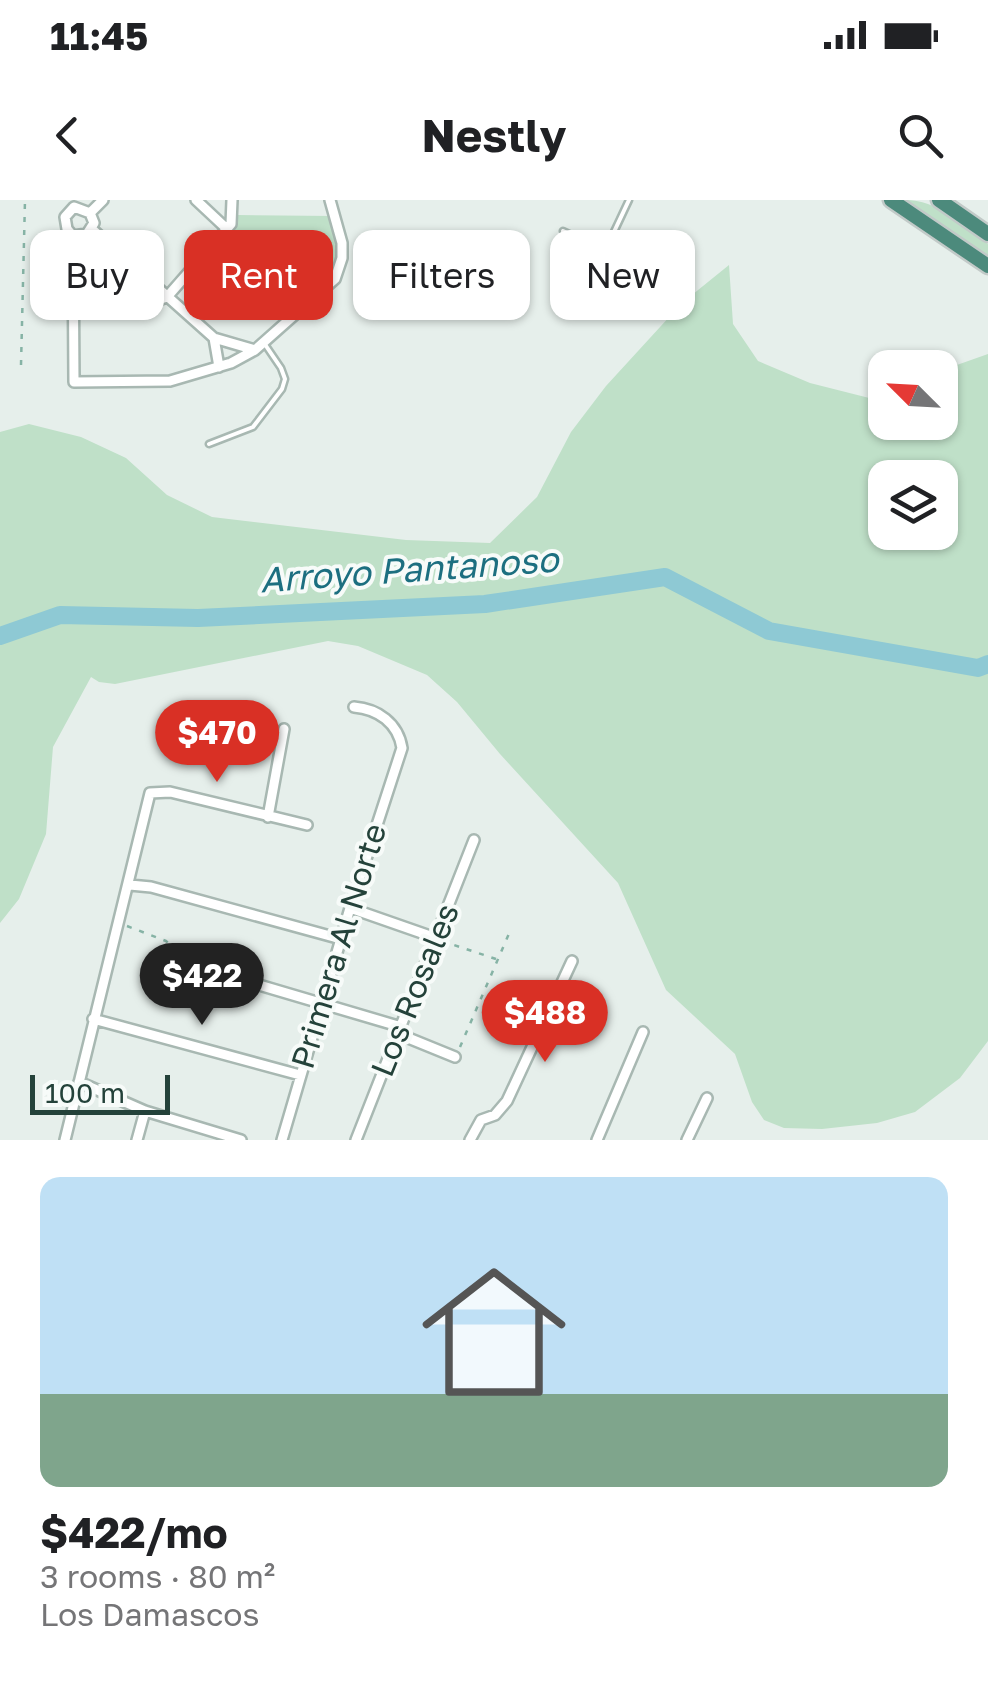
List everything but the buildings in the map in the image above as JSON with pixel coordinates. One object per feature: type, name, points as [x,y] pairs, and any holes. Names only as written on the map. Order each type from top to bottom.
[{"type":"highway","points":[[891,200],[988,266]]},
{"type":"highway","points":[[940,200],[988,234]]},
{"type":"street","points":[[90,213],[102,200]]},
{"type":"street","points":[[196,200],[226,229]]},
{"type":"street","points":[[164,298],[226,229],[233,218],[232,200]]},
{"type":"street","points":[[75,320],[74,382],[170,382],[219,368],[255,350],[335,279],[342,243],[330,200]]},
{"type":"street","points":[[68,230],[65,218],[74,204],[90,213],[93,230]]},
{"type":"street","points":[[164,294],[214,338],[255,350]]},
{"type":"street","points":[[214,338],[219,368]]},
{"type":"street","name":"Primera Al Norte","points":[[282,1140],[340,939],[401,753],[400,737],[386,718],[354,706]]},
{"type":"street","points":[[268,817],[284,729]]},
{"type":"street","points":[[65,1140],[130,885],[147,798],[154,791],[170,792],[307,825]]},
{"type":"street","name":"Los Rosales","points":[[356,1140],[474,840]]},
{"type":"street","points":[[130,885],[340,939]]},
{"type":"street","points":[[350,908],[436,938]]},
{"type":"street","points":[[470,1140],[481,1120],[495,1115],[507,1101],[572,961]]},
{"type":"street","points":[[198,967],[397,1029],[455,1057]]},
{"type":"street","points":[[94,1019],[300,1075]]},
{"type":"street","points":[[597,1140],[643,1032]]},
{"type":"street","points":[[79,1082],[145,1111],[241,1140]]},
{"type":"street","points":[[688,1140],[707,1098]]},
{"type":"street","points":[[137,1140],[145,1111]]},
{"type":"lane","points":[[615,230],[629,200]]},
{"type":"lane","points":[[209,444],[252,427],[282,389],[285,379],[281,368],[264,342]]},
{"type":"path","points":[[21,365],[25,200]]},
{"type":"path","points":[[120,923],[166,941],[198,967]]},
{"type":"path","points":[[455,1057],[510,928]]},
{"type":"path","points":[[436,938],[497,959]]},
{"type":"green space","points":[[905,200],[928,204],[959,221],[988,244],[988,259]]},
{"type":"green space","points":[[238,215],[333,216],[337,238],[334,267],[333,230],[231,230]]},
{"type":"green space","points":[[729,265],[733,324],[758,361],[810,383],[868,398],[868,440],[958,440],[958,365],[988,354],[988,1041],[960,1078],[915,1112],[877,1123],[822,1129],[784,1128],[764,1120],[752,1102],[735,1054],[666,990],[618,883],[457,702],[427,675],[358,646],[328,641],[115,684],[91,677],[53,747],[46,834],[19,899],[0,923],[0,432],[29,424],[81,437],[126,458],[167,495],[212,517],[406,540],[490,543],[537,497],[571,432],[606,386],[666,320],[695,320],[695,292]]},
{"type":"waterway","name":"Arroyo Pantanoso","points":[[0,636],[60,615],[198,618],[485,604],[665,577],[769,631],[978,668],[988,664]]}]
